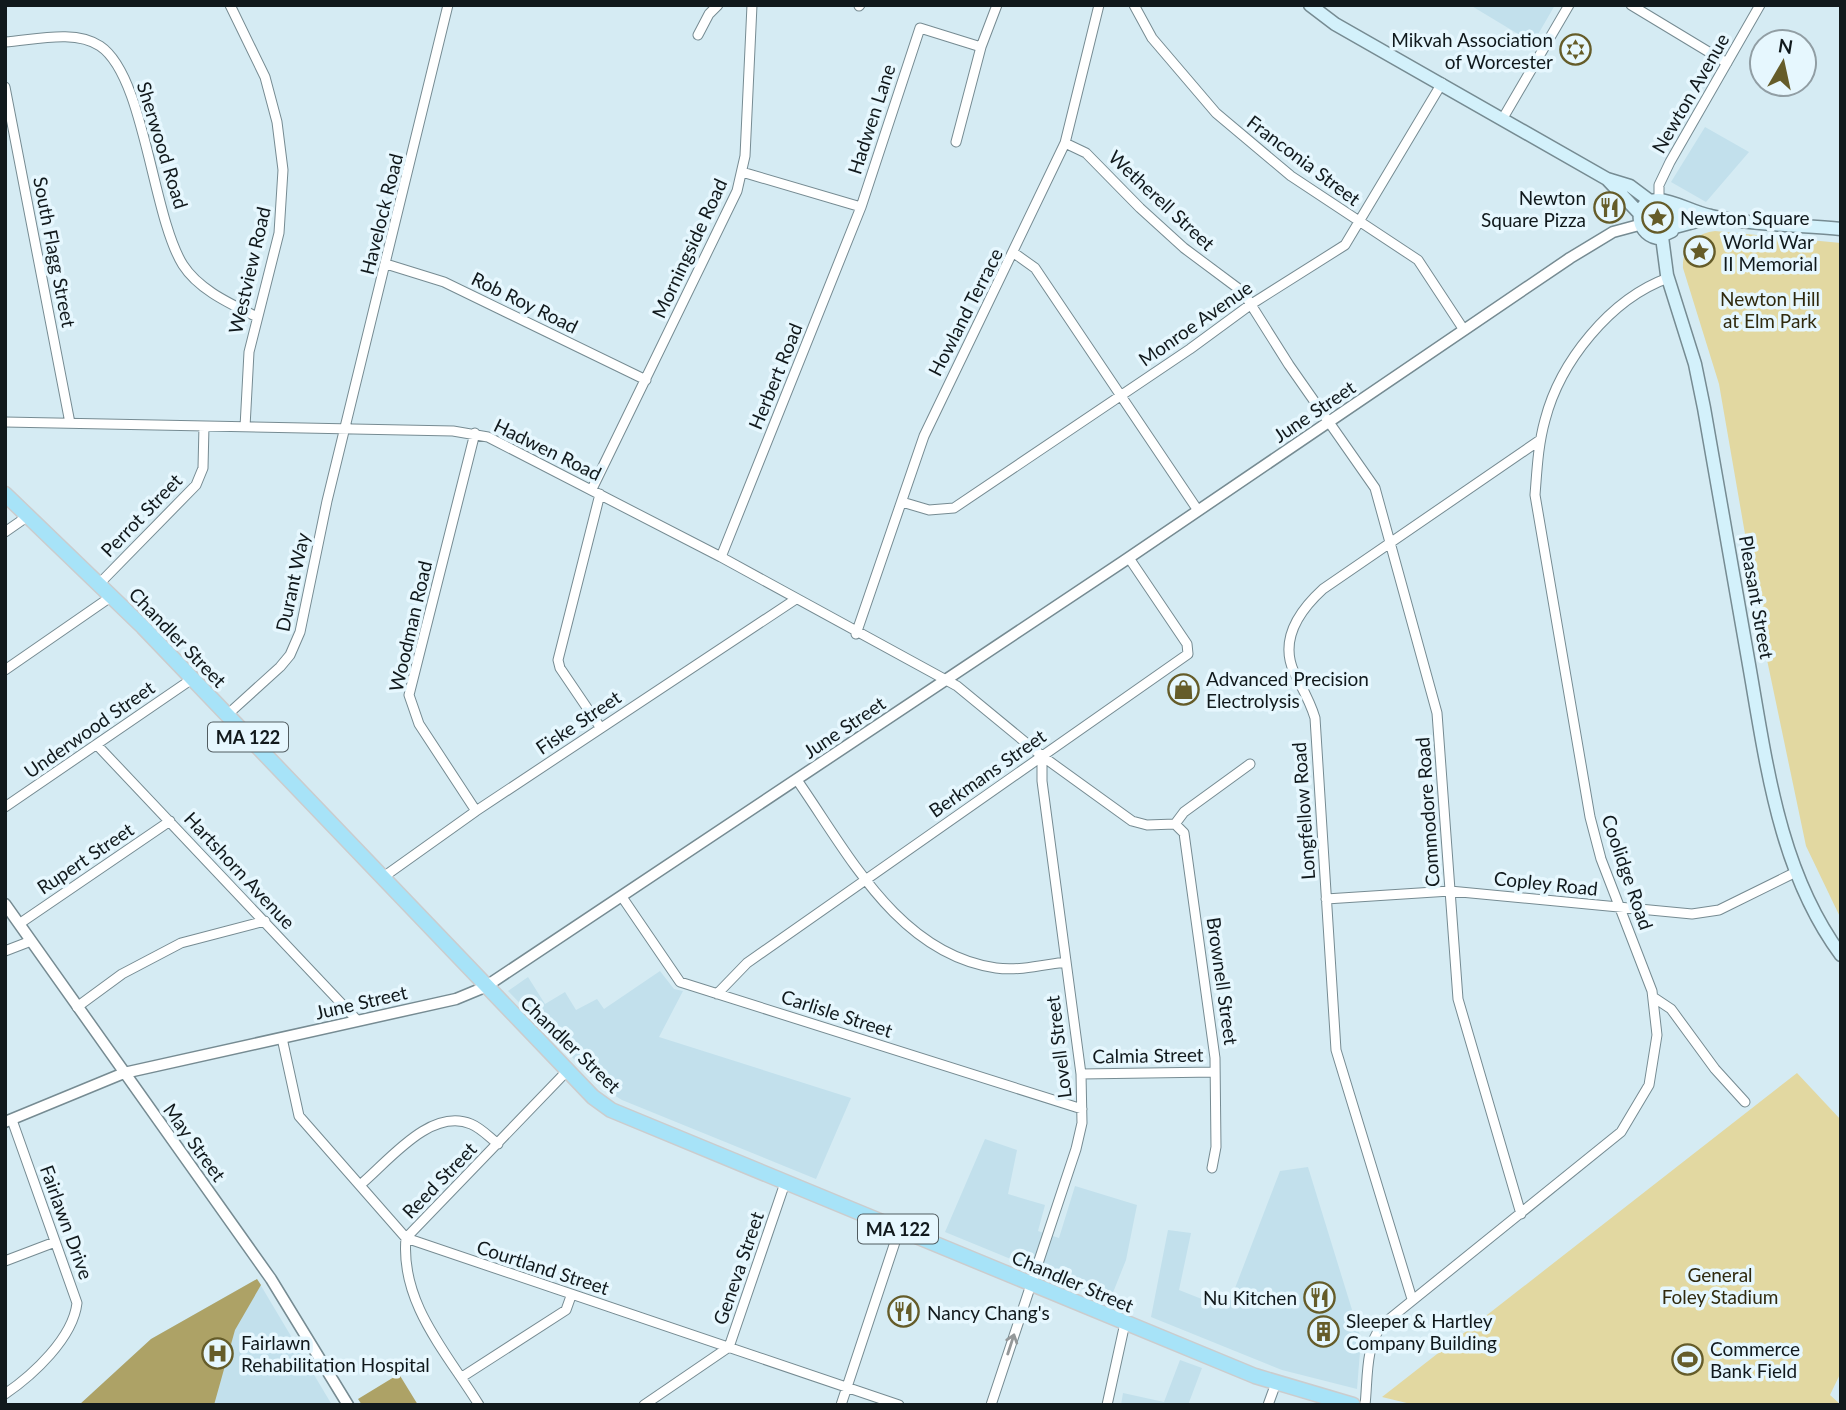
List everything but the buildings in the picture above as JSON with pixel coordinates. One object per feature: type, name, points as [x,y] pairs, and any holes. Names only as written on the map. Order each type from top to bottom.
[{"type":"main road","points":[[1310,5],[1335,23],[1607,179],[1630,186],[1660,202],[1713,217],[1841,229]]},
{"type":"main road","points":[[1607,179],[1639,219],[1646,234],[1662,237],[1675,227],[1713,217]]},
{"type":"main road","points":[[1639,219],[1660,202]]},
{"type":"main road","points":[[1660,202],[1676,219],[1675,227]]},
{"type":"main road","name":"Pleasant Street","points":[[1662,237],[1668,278],[1704,408],[1764,747],[1784,839],[1796,872],[1841,955]]},
{"type":"main road","name":"Chandler Street","points":[[5,494],[112,596],[485,987],[567,1071],[611,1110],[1125,1323],[1276,1383],[1353,1405]]},
{"type":"street","name":"Westview Road","points":[[230,5],[265,77],[282,155],[281,216],[248,364],[245,427]]},
{"type":"street","name":"Havelock Road","points":[[345,430],[448,5]]},
{"type":"street","points":[[698,35],[709,14],[718,5]]},
{"type":"street","name":"Morningside Road","points":[[600,727],[560,668],[558,660],[596,491],[737,191],[743,172],[752,5]]},
{"type":"street","points":[[956,142],[981,47],[997,5]]},
{"type":"street","name":"Howland Terrace","points":[[856,634],[929,425],[1065,143],[1099,5]]},
{"type":"street","name":"Franconia Street","points":[[1134,5],[1152,38],[1216,113],[1291,176],[1358,223],[1418,260],[1464,330]]},
{"type":"street","points":[[1503,118],[1569,5]]},
{"type":"street","points":[[1631,5],[1727,64]]},
{"type":"street","name":"Newton Avenue","points":[[1660,202],[1658,185],[1760,5]]},
{"type":"street","name":"Hadwen Lane","points":[[861,207],[920,28],[981,47]]},
{"type":"street","name":"Sherwood Road","points":[[5,42],[84,39],[100,46],[111,55],[128,87],[182,263],[196,280],[257,317]]},
{"type":"street","name":"Monroe Avenue","points":[[902,502],[929,510],[954,508],[1250,305],[1345,245],[1442,83]]},
{"type":"street","name":"South Flagg Street","points":[[5,87],[70,423]]},
{"type":"street","name":"Wetherell Street","points":[[1065,143],[1086,153],[1166,232],[1243,292],[1330,421]]},
{"type":"street","points":[[743,172],[861,207]]},
{"type":"street","name":"Herbert Road","points":[[721,557],[861,207]]},
{"type":"street","name":"June Street","points":[[8,1121],[124,1073],[456,999],[485,987],[1129,558],[1197,509],[1464,330],[1612,232],[1639,219]]},
{"type":"street","points":[[1014,253],[1035,268],[1197,509]]},
{"type":"street","name":"Rob Roy Road","points":[[386,264],[444,282],[646,380]]},
{"type":"street","name":"Coolidge Road","points":[[1365,1405],[1374,1335],[1389,1317],[1621,1132],[1648,1085],[1657,1035],[1653,997],[1601,859],[1590,817],[1535,495],[1540,440],[1555,393],[1590,337],[1628,300],[1668,278]]},
{"type":"street","name":"Commodore Road","points":[[1330,421],[1375,488],[1437,713],[1458,999],[1521,1214]]},
{"type":"street","name":"Hadwen Road","points":[[5,422],[475,433],[596,491],[721,557],[944,681]]},
{"type":"street","name":"Perrot Street","points":[[99,584],[195,485],[203,468],[204,426]]},
{"type":"street","name":"Durant Way","points":[[227,715],[280,667],[296,644],[345,430]]},
{"type":"street","name":"Woodman Road","points":[[475,433],[409,695],[419,724],[476,811]]},
{"type":"street","name":"Longfellow Road","points":[[1412,1299],[1336,1050],[1315,719],[1310,700],[1293,670],[1290,640],[1297,617],[1308,602],[1540,440]]},
{"type":"street","points":[[5,533],[28,516]]},
{"type":"street","name":"Berkmans Street","points":[[717,994],[747,963],[1189,651],[1129,558]]},
{"type":"street","points":[[5,670],[112,596]]},
{"type":"street","name":"Fiske Street","points":[[382,878],[600,727],[796,599]]},
{"type":"street","name":"Underwood Street","points":[[5,807],[192,679]]},
{"type":"street","points":[[944,681],[957,686],[1042,756],[1132,821],[1147,825],[1175,824],[1184,812],[1250,764]]},
{"type":"street","name":"Hartshorn Avenue","points":[[97,745],[357,1020]]},
{"type":"street","name":"Lovell Street","points":[[991,1405],[1076,1149],[1082,1109],[1082,1074],[1042,781],[1042,756]]},
{"type":"street","points":[[797,780],[866,881],[914,931],[956,957],[998,968],[1065,962]]},
{"type":"street","name":"Rupert Street","points":[[19,924],[170,821]]},
{"type":"street","name":"Brownell Street","points":[[1175,824],[1184,833],[1186,841],[1215,1072],[1216,1147],[1212,1168]]},
{"type":"street","name":"Copley Road","points":[[1326,899],[1450,891],[1710,913],[1756,894],[1796,872]]},
{"type":"street","name":"Carlisle Street","points":[[622,897],[680,982],[1082,1109]]},
{"type":"street","name":"May Street","points":[[5,904],[271,1279],[348,1405]]},
{"type":"street","points":[[77,1007],[122,974],[181,943],[265,921]]},
{"type":"street","points":[[5,951],[30,941]]},
{"type":"street","points":[[1653,997],[1671,1009],[1715,1069],[1745,1102]]},
{"type":"street","name":"Courtland Street","points":[[282,1038],[299,1116],[406,1238],[899,1405]]},
{"type":"street","name":"Reed Street","points":[[479,1405],[415,1304],[405,1252],[406,1238],[567,1071]]},
{"type":"street","name":"Calmia Street","points":[[1082,1074],[1215,1072]]},
{"type":"street","name":"Fairlawn Drive","points":[[5,1394],[63,1340],[75,1316],[75,1296],[8,1121]]},
{"type":"street","points":[[360,1185],[426,1130],[444,1122],[470,1123],[498,1144]]},
{"type":"street","name":"Geneva Street","points":[[644,1405],[730,1347],[785,1183]]},
{"type":"street","points":[[841,1405],[899,1230]]},
{"type":"street","points":[[5,1261],[55,1242]]},
{"type":"street","points":[[462,1377],[566,1310],[571,1296]]},
{"type":"street","points":[[1107,1405],[1125,1323]]},
{"type":"street","points":[[1268,1405],[1276,1383]]},
{"type":"shaded area","points":[[1470,5],[1555,5],[1533,43]]},
{"type":"shaded area","points":[[1705,127],[1749,152],[1706,202],[1671,182]]},
{"type":"shaded area","points":[[660,971],[674,989],[683,991],[659,1037],[851,1098],[816,1179],[622,1100],[601,1087],[508,991],[528,977],[545,1004],[565,992],[576,1010],[597,999],[604,1009]]},
{"type":"shaded area","points":[[985,1139],[1017,1150],[1008,1194],[1045,1205],[1038,1231],[1059,1238],[1075,1186],[1137,1205],[1126,1260],[1110,1300],[945,1232]]},
{"type":"shaded area","points":[[1308,1167],[1361,1339],[1357,1389],[1282,1370],[1151,1317],[1168,1230],[1191,1233],[1179,1290],[1227,1309],[1280,1171]]},
{"type":"shaded area","name":"Fairlawn Rehabilitation Hospital","points":[[257,1279],[332,1405],[79,1405],[151,1339]]},
{"type":"shaded area","points":[[257,1279],[261,1285],[235,1330],[214,1405],[79,1405],[151,1339]]},
{"type":"shaded area","points":[[1180,1360],[1202,1368],[1188,1405],[1121,1405],[1123,1393],[1164,1402]]},
{"type":"shaded area","points":[[399,1374],[418,1405],[362,1405],[358,1399]]},
{"type":"green space","name":"Newton Hill at Elm Park","points":[[1715,231],[1841,243],[1841,919],[1806,846],[1766,655],[1719,384],[1683,268],[1687,248],[1695,238]]},
{"type":"green space","name":"General Foley Stadium","points":[[1797,1073],[1841,1120],[1841,1372],[1830,1395],[1841,1405],[1415,1405],[1382,1397]]},
{"type":"place","name":"Mikvah Association of Worcester","points":[[1576,50]]},
{"type":"place","name":"Newton Square Pizza","points":[[1609,208]]},
{"type":"place","name":"Newton Square","points":[[1657,217]]},
{"type":"place","name":"World War II Memorial","points":[[1700,252]]},
{"type":"place","name":"Advanced Precision Electrolysis","points":[[1183,689]]},
{"type":"place","name":"Nu Kitchen","points":[[1320,1297]]},
{"type":"place","name":"Nancy Chang's","points":[[904,1312]]},
{"type":"place","name":"Sleeper & Hartley Company Building","points":[[1323,1331]]},
{"type":"place","name":"Fairlawn Rehabilitation Hospital","points":[[218,1353]]},
{"type":"place","name":"Commerce Bank Field","points":[[1687,1359]]}]
